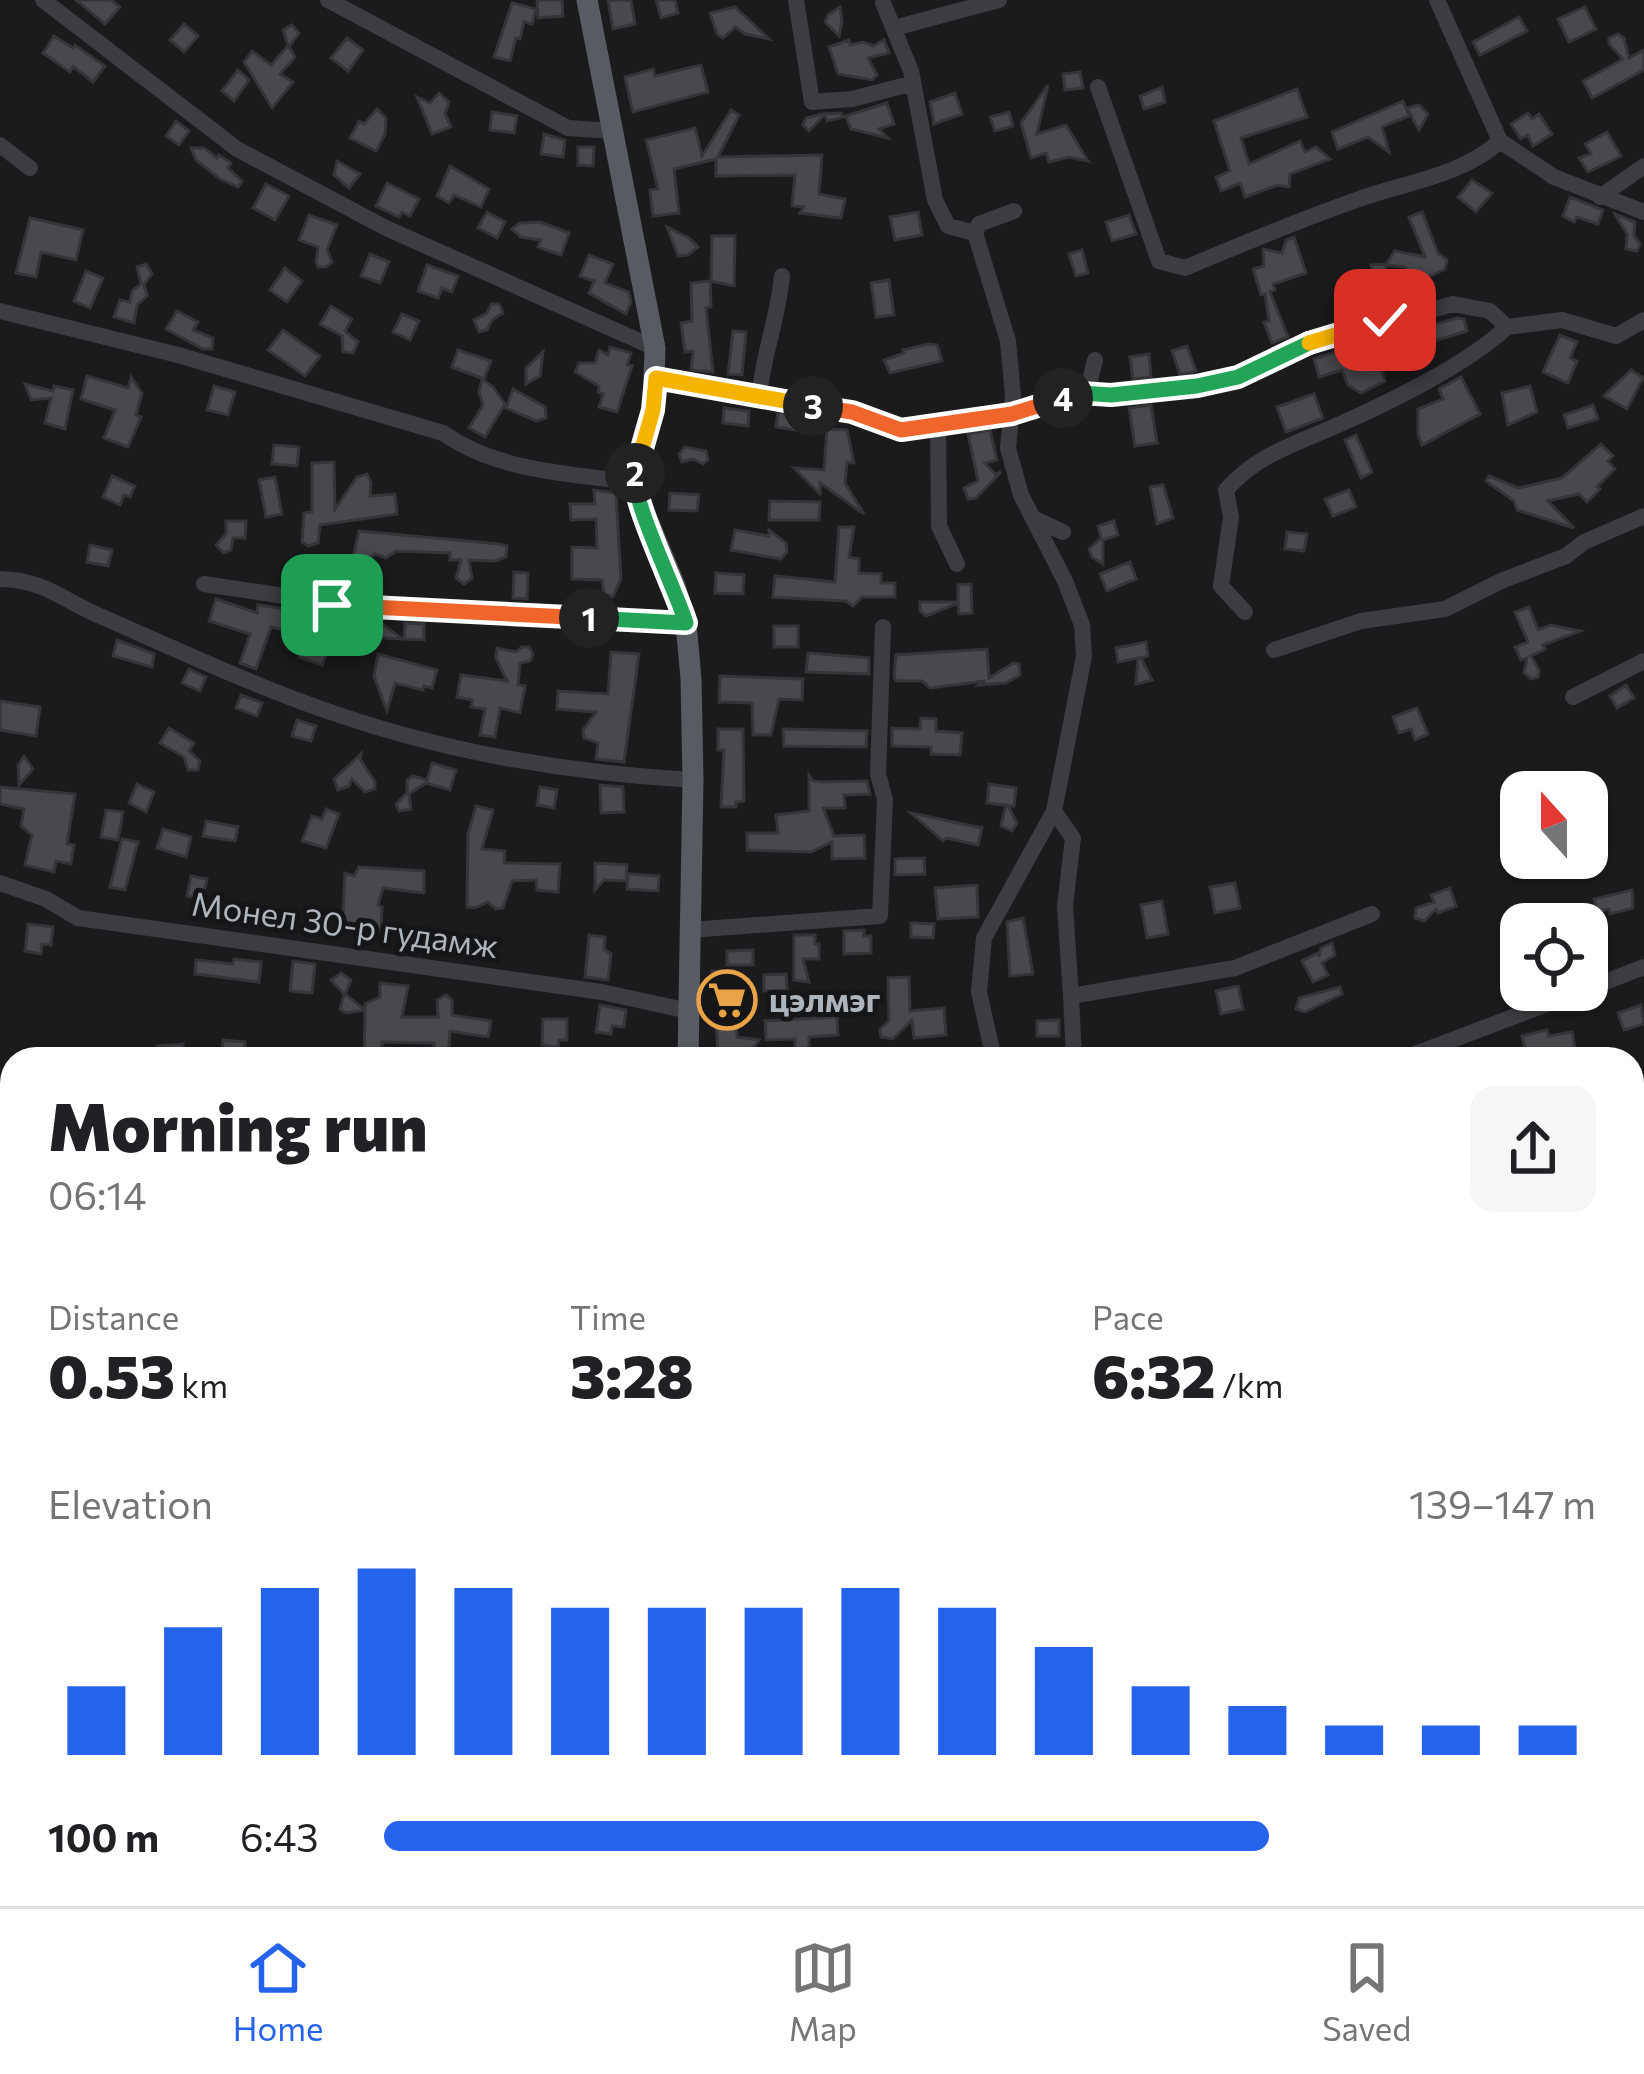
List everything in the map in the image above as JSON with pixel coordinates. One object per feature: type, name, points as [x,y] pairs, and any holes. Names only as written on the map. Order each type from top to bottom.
[{"type":"main road","points":[[587,0],[656,348],[653,410],[632,482],[686,623],[693,780],[688,1047]]},
{"type":"street","points":[[43,0],[238,149],[386,229],[656,348]]},
{"type":"street","points":[[328,0],[568,128],[613,131]]},
{"type":"street","points":[[796,0],[812,102],[852,99],[910,84]]},
{"type":"street","points":[[894,28],[999,0]]},
{"type":"street","points":[[1437,0],[1500,141],[1554,177],[1644,212]]},
{"type":"street","points":[[883,3],[910,71],[935,200],[948,226],[975,233]]},
{"type":"street","points":[[1098,87],[1159,261],[1174,268],[1185,268],[1280,227],[1393,187],[1455,170],[1500,141]]},
{"type":"street","points":[[0,145],[30,168]]},
{"type":"street","points":[[1600,196],[1644,166]]},
{"type":"street","points":[[991,1047],[979,992],[984,938],[1054,812],[1067,725],[1084,656],[1082,625],[1021,494],[1008,448],[1012,414],[1008,341],[975,233],[979,224],[1014,211]]},
{"type":"street","points":[[759,397],[764,351],[773,333],[782,276]]},
{"type":"street","points":[[656,378],[852,412],[901,430],[1012,414],[1087,393],[1197,386],[1238,377],[1305,345],[1453,304],[1490,311],[1507,327]]},
{"type":"street","points":[[0,310],[178,355],[443,433],[470,452],[632,482]]},
{"type":"street","points":[[1245,612],[1221,586],[1231,517],[1226,490],[1246,466],[1351,419],[1488,345],[1507,327],[1562,320],[1616,336],[1644,320]]},
{"type":"street","points":[[1087,393],[1095,360]]},
{"type":"street","points":[[938,425],[939,526],[957,564]]},
{"type":"street","points":[[1274,650],[1361,621],[1445,609],[1644,516]]},
{"type":"street","points":[[1035,519],[1063,532]]},
{"type":"street","points":[[0,579],[30,579],[77,606],[357,721],[470,753],[610,775],[693,780]]},
{"type":"street","points":[[204,584],[365,608],[686,623]]},
{"type":"street","points":[[691,930],[880,916],[885,800],[878,773],[883,626]]},
{"type":"street","points":[[1573,698],[1644,661]]},
{"type":"street","points":[[1054,812],[1073,838],[1065,906],[1073,1047]]},
{"type":"street","name":"Монел 30-р гудамж","points":[[0,883],[46,898],[78,919],[602,992],[688,1011]]},
{"type":"street","points":[[1071,996],[1235,968],[1372,914]]},
{"type":"street","points":[[1608,981],[1644,967]]},
{"type":"street","points":[[1434,1047],[1528,1011]]},
{"type":"building","points":[[76,0],[111,0],[120,7],[105,24]]},
{"type":"building","points":[[537,0],[562,0],[563,16],[538,18]]},
{"type":"building","points":[[608,0],[631,0],[635,24],[613,29]]},
{"type":"building","points":[[656,0],[675,0],[678,13],[661,18]]},
{"type":"building","points":[[512,3],[536,9],[532,24],[524,22],[520,39],[516,38],[510,61],[494,57]]},
{"type":"building","points":[[735,7],[769,39],[735,27],[723,38],[717,34],[710,13]]},
{"type":"building","points":[[840,7],[842,22],[839,36],[825,22]]},
{"type":"building","points":[[1585,7],[1596,29],[1569,42],[1558,19]]},
{"type":"building","points":[[1519,17],[1527,31],[1480,55],[1473,42]]},
{"type":"building","points":[[184,24],[198,36],[184,52],[170,40]]},
{"type":"building","points":[[292,25],[299,33],[289,47],[295,57],[280,74],[293,82],[272,108],[244,62],[252,51],[271,65],[288,46],[283,30]]},
{"type":"building","points":[[1618,34],[1624,38],[1629,58],[1644,50],[1644,70],[1592,98],[1583,81],[1623,59],[1609,44],[1609,38]]},
{"type":"building","points":[[54,36],[105,66],[93,82],[73,66],[70,72],[43,53]]},
{"type":"building","points":[[347,38],[363,50],[348,71],[331,58]]},
{"type":"building","points":[[849,40],[850,45],[873,46],[884,40],[889,53],[868,58],[877,75],[872,80],[838,74],[829,47]]},
{"type":"building","points":[[701,65],[708,92],[633,112],[625,77],[653,69],[655,76]]},
{"type":"building","points":[[238,70],[249,80],[234,101],[222,91]]},
{"type":"building","points":[[1080,72],[1083,88],[1065,90],[1063,74]]},
{"type":"building","points":[[1048,85],[1037,134],[1066,125],[1088,161],[1069,157],[1049,162],[1046,153],[1031,158],[1021,123]]},
{"type":"building","points":[[1162,87],[1165,102],[1144,109],[1140,96]]},
{"type":"building","points":[[1297,89],[1307,117],[1241,138],[1249,164],[1300,141],[1305,152],[1316,147],[1330,159],[1290,174],[1289,187],[1278,185],[1245,197],[1240,183],[1221,191],[1216,177],[1230,171],[1214,121]]},
{"type":"building","points":[[439,93],[449,102],[445,114],[451,127],[432,134],[417,97],[430,103]]},
{"type":"building","points":[[955,93],[962,114],[934,124],[930,102]]},
{"type":"building","points":[[1403,101],[1409,116],[1382,127],[1389,152],[1368,137],[1338,149],[1332,132]]},
{"type":"building","points":[[887,103],[894,124],[879,129],[888,138],[851,129],[846,116]]},
{"type":"building","points":[[1419,105],[1428,114],[1419,130],[1407,108]]},
{"type":"building","points":[[377,109],[386,118],[385,134],[376,151],[350,138],[359,121],[364,124]]},
{"type":"building","points":[[731,110],[739,115],[718,157],[822,155],[819,194],[845,199],[841,218],[800,213],[804,207],[792,206],[795,175],[716,176],[716,159],[674,169],[679,213],[653,216],[650,190],[658,189],[646,140],[695,128],[702,156]]},
{"type":"building","points":[[492,112],[517,116],[514,133],[490,130]]},
{"type":"building","points":[[1009,112],[1013,126],[995,131],[990,117]]},
{"type":"building","points":[[841,113],[843,117],[827,121],[825,114],[809,131],[803,125],[806,118],[822,114]]},
{"type":"building","points":[[1528,113],[1532,119],[1539,114],[1552,134],[1533,146],[1528,135],[1521,139],[1511,124]]},
{"type":"building","points":[[176,121],[189,131],[179,145],[166,136]]},
{"type":"building","points":[[1607,132],[1621,156],[1588,172],[1579,158],[1591,154],[1585,144]]},
{"type":"building","points":[[544,134],[565,140],[563,157],[541,154]]},
{"type":"building","points":[[578,147],[594,147],[593,166],[578,165]]},
{"type":"building","points":[[191,148],[204,148],[231,163],[228,168],[242,181],[238,187],[196,160]]},
{"type":"building","points":[[337,161],[360,174],[349,188],[334,175]]},
{"type":"building","points":[[450,166],[489,189],[481,207],[454,195],[449,203],[437,196]]},
{"type":"building","points":[[1472,180],[1492,193],[1476,212],[1458,197]]},
{"type":"building","points":[[387,183],[419,199],[410,216],[402,212],[399,217],[376,206]]},
{"type":"building","points":[[266,184],[289,196],[275,220],[253,208]]},
{"type":"building","points":[[1570,197],[1603,210],[1598,224],[1563,216]]},
{"type":"building","points":[[487,212],[505,222],[497,238],[478,228]]},
{"type":"building","points":[[918,212],[922,235],[895,240],[890,217]]},
{"type":"building","points":[[1422,212],[1438,253],[1447,260],[1445,269],[1412,285],[1405,267],[1387,265],[1382,275],[1373,276],[1371,265],[1386,264],[1395,251],[1425,257],[1409,217]]},
{"type":"building","points":[[1615,214],[1635,222],[1637,251],[1626,249],[1627,234]]},
{"type":"building","points":[[309,215],[337,225],[327,250],[332,262],[326,267],[316,262],[318,247],[299,240]]},
{"type":"building","points":[[1129,215],[1136,234],[1112,241],[1106,222]]},
{"type":"building","points":[[30,218],[83,230],[76,260],[41,252],[36,277],[16,273]]},
{"type":"building","points":[[540,222],[569,233],[561,255],[538,247],[541,240],[521,237],[512,229],[520,223]]},
{"type":"building","points":[[667,227],[689,238],[698,247],[678,256]]},
{"type":"building","points":[[712,236],[735,236],[734,286],[711,281]]},
{"type":"building","points":[[1294,237],[1306,273],[1273,284],[1275,290],[1270,292],[1288,337],[1272,343],[1264,322],[1269,321],[1265,294],[1261,295],[1253,269],[1264,266],[1263,249],[1282,253],[1286,240]]},
{"type":"building","points":[[1082,250],[1088,273],[1076,276],[1069,254]]},
{"type":"building","points":[[370,254],[389,262],[380,283],[361,276]]},
{"type":"building","points":[[589,255],[613,264],[605,283],[629,292],[626,314],[589,293],[594,281],[580,276]]},
{"type":"building","points":[[146,264],[152,274],[144,284],[147,296],[137,305],[134,323],[114,317],[120,300],[130,302],[132,291],[141,284],[137,267]]},
{"type":"building","points":[[427,265],[458,276],[452,292],[442,288],[438,298],[418,291]]},
{"type":"building","points":[[285,268],[302,281],[287,302],[270,290]]},
{"type":"building","points":[[86,271],[103,278],[90,308],[74,301]]},
{"type":"building","points":[[889,280],[894,315],[876,317],[871,283]]},
{"type":"building","points":[[710,281],[711,307],[706,308],[713,372],[691,370],[693,351],[685,352],[681,323],[692,321],[691,283]]},
{"type":"building","points":[[491,304],[499,304],[503,313],[479,332],[474,320],[487,313]]},
{"type":"building","points":[[331,306],[352,319],[345,331],[358,342],[353,353],[343,352],[342,336],[320,324]]},
{"type":"building","points":[[177,311],[198,322],[193,330],[213,338],[212,349],[166,329]]},
{"type":"building","points":[[402,314],[419,321],[410,340],[393,332]]},
{"type":"building","points":[[1464,319],[1467,331],[1431,342],[1423,335],[1422,328]]},
{"type":"building","points":[[283,330],[320,356],[305,376],[268,350]]},
{"type":"building","points":[[733,331],[746,332],[742,375],[728,374]]},
{"type":"building","points":[[1387,335],[1395,354],[1379,361],[1385,381],[1361,393],[1348,385],[1342,370],[1319,377],[1314,359]]},
{"type":"building","points":[[1560,335],[1577,342],[1570,358],[1577,361],[1568,383],[1543,372]]},
{"type":"building","points":[[937,345],[942,361],[890,373],[884,360]]},
{"type":"building","points":[[1187,346],[1196,371],[1180,375],[1172,351]]},
{"type":"building","points":[[610,347],[631,353],[627,365],[632,366],[617,412],[599,407],[603,394],[599,386],[575,372],[579,363],[595,363],[599,350],[608,355]]},
{"type":"building","points":[[458,350],[491,361],[484,379],[452,367]]},
{"type":"building","points":[[543,352],[540,376],[526,384],[526,368]]},
{"type":"building","points":[[1149,354],[1151,377],[1133,379],[1130,357]]},
{"type":"building","points":[[1631,370],[1643,378],[1627,409],[1604,396]]},
{"type":"building","points":[[87,376],[128,388],[131,377],[142,393],[136,415],[141,417],[128,447],[104,438],[115,410],[81,399]]},
{"type":"building","points":[[1461,377],[1480,414],[1422,445],[1418,409],[1443,399],[1439,389]]},
{"type":"building","points":[[482,379],[505,404],[485,437],[469,428],[483,405]]},
{"type":"building","points":[[25,384],[73,390],[65,429],[45,423],[51,398],[31,400]]},
{"type":"building","points":[[214,386],[235,392],[228,415],[207,410]]},
{"type":"building","points":[[1530,386],[1537,412],[1508,425],[1502,393]]},
{"type":"building","points":[[513,389],[545,407],[546,418],[536,421],[506,408]]},
{"type":"building","points":[[1314,394],[1323,418],[1286,432],[1277,407]]},
{"type":"building","points":[[1151,405],[1157,443],[1135,446],[1129,408]]},
{"type":"building","points":[[1593,405],[1598,419],[1568,428],[1564,415]]},
{"type":"building","points":[[724,408],[749,411],[748,426],[723,423]]},
{"type":"building","points":[[778,412],[811,418],[809,432],[776,427]]},
{"type":"building","points":[[827,429],[847,430],[854,463],[847,462],[845,483],[864,514],[820,483],[820,494],[794,468],[824,470]]},
{"type":"building","points":[[990,430],[997,460],[985,463],[995,474],[1001,472],[976,498],[968,499],[964,488],[978,481],[968,434]]},
{"type":"building","points":[[1356,435],[1372,472],[1361,478],[1345,440]]},
{"type":"building","points":[[1601,444],[1613,456],[1608,461],[1615,469],[1597,487],[1600,489],[1587,502],[1579,494],[1548,501],[1574,528],[1517,510],[1514,501],[1486,481],[1489,476],[1518,488],[1562,478]]},
{"type":"building","points":[[274,445],[299,447],[297,466],[272,464]]},
{"type":"building","points":[[685,447],[706,451],[708,460],[703,464],[693,459],[682,462],[679,454]]},
{"type":"building","points":[[334,462],[335,509],[357,477],[367,474],[370,496],[395,494],[397,514],[320,525],[318,543],[308,546],[302,542],[304,513],[312,512],[312,463]]},
{"type":"building","points":[[112,476],[135,486],[120,505],[103,497]]},
{"type":"building","points":[[275,477],[282,514],[266,517],[259,480]]},
{"type":"building","points":[[1163,485],[1173,518],[1157,524],[1150,487]]},
{"type":"building","points":[[594,490],[616,493],[621,579],[613,597],[604,594],[602,580],[572,579],[572,547],[597,548],[596,519],[571,520],[570,504],[595,504]]},
{"type":"building","points":[[1349,490],[1356,507],[1333,516],[1325,499]]},
{"type":"building","points":[[670,493],[699,495],[697,511],[669,510]]},
{"type":"building","points":[[770,501],[820,502],[819,520],[769,520]]},
{"type":"building","points":[[226,521],[246,521],[245,538],[233,538],[231,550],[224,553],[216,545],[226,534]]},
{"type":"building","points":[[1114,521],[1118,535],[1103,540],[1103,564],[1089,549],[1101,538],[1098,526]]},
{"type":"building","points":[[839,527],[854,527],[849,557],[859,559],[859,573],[881,574],[881,583],[895,583],[895,597],[862,597],[853,606],[846,601],[773,597],[775,576],[835,582]]},
{"type":"building","points":[[735,530],[769,536],[769,530],[786,543],[787,552],[781,559],[731,550]]},
{"type":"building","points":[[359,531],[499,544],[507,546],[506,557],[469,560],[472,578],[464,584],[456,578],[461,560],[450,560],[450,553],[396,551],[386,558],[375,554],[358,565],[353,557]]},
{"type":"building","points":[[1287,532],[1307,534],[1304,551],[1285,549]]},
{"type":"building","points":[[90,545],[112,550],[108,566],[87,562]]},
{"type":"building","points":[[1130,562],[1136,579],[1107,591],[1100,574]]},
{"type":"building","points":[[514,572],[528,573],[527,599],[513,598]]},
{"type":"building","points":[[716,573],[744,575],[743,594],[715,593]]},
{"type":"building","points":[[971,584],[972,613],[959,614],[958,603],[926,616],[920,611],[920,602],[958,602],[958,585]]},
{"type":"building","points":[[216,599],[257,613],[258,605],[337,617],[334,623],[363,629],[363,635],[381,623],[402,639],[335,635],[322,665],[299,657],[306,635],[271,627],[256,669],[240,663],[250,634],[209,621]]},
{"type":"building","points":[[1529,607],[1538,630],[1551,625],[1580,631],[1543,645],[1545,649],[1531,656],[1539,670],[1538,677],[1531,679],[1524,673],[1527,658],[1521,660],[1515,647],[1528,642],[1515,612]]},
{"type":"building","points":[[405,623],[424,624],[424,640],[404,639]]},
{"type":"building","points":[[774,626],[798,626],[798,647],[774,647]]},
{"type":"building","points":[[117,640],[154,654],[152,667],[113,656]]},
{"type":"building","points":[[1146,642],[1148,656],[1141,658],[1152,680],[1136,684],[1138,658],[1118,662],[1116,648]]},
{"type":"building","points":[[529,647],[533,654],[530,661],[520,663],[518,685],[525,686],[520,713],[500,708],[495,737],[480,735],[485,709],[471,707],[472,700],[457,697],[461,675],[507,681],[496,658],[497,648],[516,652]]},
{"type":"building","points":[[987,649],[989,678],[1013,663],[1019,664],[1020,675],[1006,683],[930,688],[922,681],[896,681],[894,676],[896,655]]},
{"type":"building","points":[[611,652],[639,654],[624,762],[596,759],[598,743],[584,738],[583,730],[596,712],[557,709],[558,691],[608,694]]},
{"type":"building","points":[[808,653],[869,658],[869,674],[806,672]]},
{"type":"building","points":[[378,654],[437,670],[432,688],[395,683],[387,711],[374,676]]},
{"type":"building","points":[[189,669],[206,677],[200,691],[182,683]]},
{"type":"building","points":[[720,676],[803,679],[802,700],[779,699],[771,735],[753,735],[752,703],[719,702]]},
{"type":"building","points":[[1626,685],[1634,698],[1617,708],[1610,696]]},
{"type":"building","points":[[241,695],[262,703],[257,716],[236,708]]},
{"type":"building","points":[[0,701],[40,707],[36,736],[0,730]]},
{"type":"building","points":[[1417,708],[1428,734],[1415,740],[1411,729],[1399,733],[1393,717]]},
{"type":"building","points":[[921,718],[936,719],[936,731],[962,733],[960,755],[931,754],[931,747],[892,746],[892,728],[920,729]]},
{"type":"building","points":[[297,720],[316,726],[311,741],[292,736]]},
{"type":"building","points":[[169,728],[194,743],[189,751],[200,761],[198,770],[188,770],[184,757],[160,743]]},
{"type":"building","points":[[718,729],[743,729],[744,801],[736,802],[736,807],[721,807],[724,750],[718,750]]},
{"type":"building","points":[[783,729],[867,731],[866,747],[784,746]]},
{"type":"building","points":[[361,754],[375,789],[365,792],[352,779],[349,786],[338,790],[334,779]]},
{"type":"building","points":[[24,756],[33,769],[19,785],[18,766]]},
{"type":"building","points":[[432,763],[456,770],[450,790],[426,783],[409,794],[411,809],[399,811],[396,804],[407,793],[407,780],[413,776],[427,780]]},
{"type":"building","points":[[809,775],[822,782],[867,781],[870,794],[844,795],[845,808],[823,808],[834,836],[864,835],[865,858],[832,859],[832,842],[811,852],[747,850],[747,833],[778,833],[776,815],[809,811]]},
{"type":"building","points":[[137,784],[154,792],[146,812],[129,803]]},
{"type":"building","points":[[989,784],[1016,788],[1014,806],[1008,806],[1017,823],[1012,831],[1001,826],[1006,805],[987,803]]},
{"type":"building","points":[[600,785],[623,787],[624,812],[601,813]]},
{"type":"building","points":[[0,787],[75,794],[67,844],[74,845],[71,864],[56,861],[54,872],[25,865],[32,835],[21,826],[24,809],[0,804]]},
{"type":"building","points":[[540,787],[557,790],[554,808],[537,805]]},
{"type":"building","points":[[476,806],[493,810],[482,849],[505,851],[504,863],[560,864],[558,892],[537,890],[536,880],[512,881],[503,908],[488,902],[467,907],[468,834]]},
{"type":"building","points":[[326,809],[339,814],[326,848],[302,841],[312,816],[322,819]]},
{"type":"building","points":[[106,810],[123,812],[118,840],[101,837]]},
{"type":"building","points":[[911,813],[982,828],[978,845],[943,841]]},
{"type":"building","points":[[206,821],[238,827],[235,841],[203,836]]},
{"type":"building","points":[[163,829],[191,837],[186,857],[157,848]]},
{"type":"building","points":[[122,839],[138,842],[125,890],[110,887]]},
{"type":"building","points":[[924,858],[925,874],[895,875],[895,859]]},
{"type":"building","points":[[595,863],[627,865],[626,881],[604,880],[595,890]]},
{"type":"building","points":[[359,867],[424,871],[424,893],[383,888],[378,905],[382,907],[381,933],[342,931],[345,873],[354,876]]},
{"type":"building","points":[[628,874],[659,876],[658,891],[627,889]]},
{"type":"building","points":[[191,876],[207,879],[202,900],[187,896]]},
{"type":"building","points":[[1235,883],[1240,908],[1215,913],[1210,887]]},
{"type":"building","points":[[977,885],[978,917],[938,919],[935,888]]},
{"type":"building","points":[[1450,888],[1456,906],[1438,913],[1436,909],[1424,921],[1415,918],[1416,908],[1434,902],[1431,895]]},
{"type":"building","points":[[1632,890],[1633,908],[1610,914],[1608,903],[1594,899]]},
{"type":"building","points":[[1162,901],[1168,934],[1147,938],[1141,905]]},
{"type":"building","points":[[1023,918],[1033,974],[1010,976],[1007,922]]},
{"type":"building","points":[[911,923],[934,924],[933,938],[911,937]]},
{"type":"building","points":[[28,924],[53,927],[51,945],[42,944],[41,954],[25,951]]},
{"type":"building","points":[[864,930],[864,936],[871,936],[871,953],[844,954],[844,931]]},
{"type":"building","points":[[589,935],[605,937],[604,949],[611,954],[608,980],[585,977]]},
{"type":"building","points":[[794,935],[815,935],[815,944],[819,944],[819,959],[803,959],[809,982],[794,980]]},
{"type":"building","points":[[1332,943],[1335,955],[1322,963],[1328,975],[1313,982],[1302,961],[1318,953],[1319,957],[1321,948]]},
{"type":"building","points":[[753,950],[753,965],[727,965],[727,951]]},
{"type":"building","points":[[234,959],[261,962],[259,982],[195,974],[196,960],[233,964]]},
{"type":"building","points":[[293,961],[315,964],[312,993],[290,991]]},
{"type":"building","points":[[712,971],[734,971],[737,1037],[759,1040],[754,1047],[718,1047]]},
{"type":"building","points":[[341,973],[351,980],[345,994],[365,1010],[346,1013],[340,1009],[344,994],[331,980]]},
{"type":"building","points":[[786,974],[787,990],[764,991],[764,975]]},
{"type":"building","points":[[909,977],[910,1011],[944,1008],[946,1035],[914,1038],[912,1020],[893,1039],[881,1037],[880,1029],[889,1021],[888,978]]},
{"type":"building","points":[[380,983],[408,986],[402,1017],[438,1017],[437,1000],[446,995],[452,1000],[452,1015],[491,1021],[488,1037],[450,1031],[449,1047],[382,1042],[382,1047],[364,1047],[365,1004],[380,997]]},
{"type":"building","points":[[1238,986],[1243,1009],[1221,1014],[1216,991]]},
{"type":"building","points":[[1340,987],[1342,994],[1305,1012],[1296,1009],[1299,998]]},
{"type":"building","points":[[600,1005],[626,1010],[624,1027],[612,1026],[611,1034],[596,1032]]},
{"type":"building","points":[[1641,1005],[1644,1024],[1624,1030],[1618,1013]]},
{"type":"building","points":[[837,1017],[838,1035],[809,1037],[809,1047],[795,1047],[795,1039],[766,1040],[765,1021]]},
{"type":"building","points":[[543,1019],[567,1019],[567,1040],[559,1040],[558,1047],[542,1045]]},
{"type":"building","points":[[1059,1020],[1059,1036],[1037,1036],[1037,1021]]},
{"type":"building","points":[[1547,1030],[1549,1036],[1572,1032],[1575,1047],[1525,1047],[1522,1036]]},
{"type":"building","points":[[223,1040],[245,1042],[244,1047],[222,1047]]},
{"type":"place","name":"цэлмэг","points":[[727,1000]]},
{"type":"route","points":[[332,605],[686,623],[632,482],[653,410],[656,378],[852,412],[901,430],[1012,414],[1081,393],[1111,395],[1238,377],[1305,345],[1385,320]]}]
